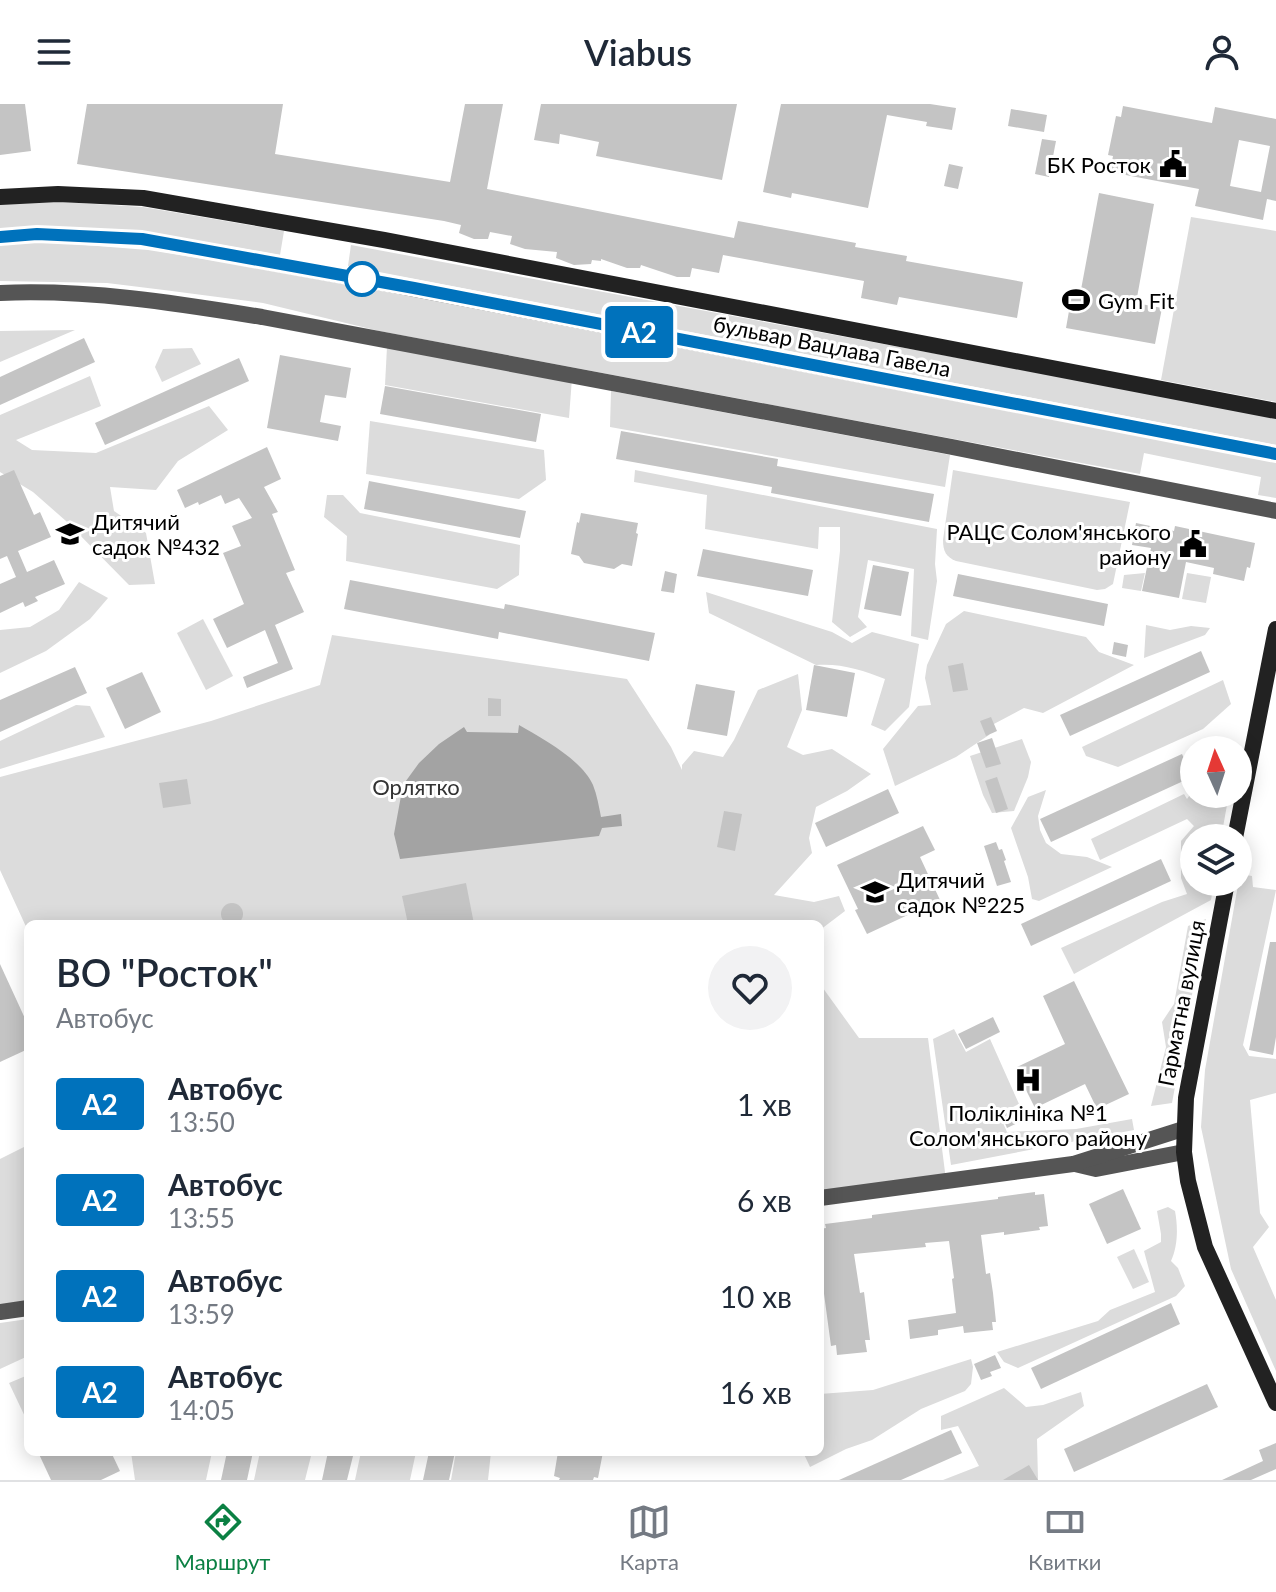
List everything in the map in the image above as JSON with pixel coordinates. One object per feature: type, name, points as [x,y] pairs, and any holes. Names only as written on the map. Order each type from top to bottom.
[{"type":"street","name":"бульвар Вацлава Гавела","points":[[0,197],[58,194],[143,198],[400,243],[1276,411]]},
{"type":"street","name":"бульвар Вацлава Гавела","points":[[0,237],[37,234],[142,239],[1276,454]]},
{"type":"street","points":[[0,293],[120,297],[262,317],[1276,511]]},
{"type":"street","points":[[1238,824],[1276,629]]},
{"type":"street","name":"Гарматна вулиця","points":[[1224,896],[1186,1098],[1184,1152],[1205,1247],[1276,1403]]},
{"type":"street","points":[[824,1197],[1073,1164],[1183,1129]]},
{"type":"street","points":[[1073,1164],[1096,1169],[1184,1152]]},
{"type":"street","points":[[0,1312],[24,1309]]},
{"type":"green space","points":[[45,201],[143,207],[284,231],[280,255],[141,231],[0,229],[0,203]]},
{"type":"green space","points":[[1191,217],[1276,231],[1276,402],[1161,380]]},
{"type":"green space","points":[[47,242],[148,250],[448,298],[1276,460],[1276,498],[1258,495],[1261,477],[1144,453],[1140,474],[379,331],[263,303],[107,283],[0,281],[0,245]]},
{"type":"green space","points":[[351,245],[1276,417],[1276,445],[348,266]]},
{"type":"green space","points":[[75,330],[0,362],[0,331]]},
{"type":"green space","points":[[387,347],[572,378],[569,418],[385,385]]},
{"type":"green space","points":[[192,348],[201,364],[162,382],[155,367],[163,349]]},
{"type":"green space","points":[[90,376],[101,406],[16,440],[32,450],[96,453],[209,406],[228,430],[178,461],[156,490],[110,487],[114,511],[146,533],[155,584],[129,585],[33,492],[0,472],[0,415]]},
{"type":"green space","points":[[611,391],[950,455],[945,487],[610,427]]},
{"type":"green space","points":[[370,421],[544,450],[546,480],[519,499],[366,474]]},
{"type":"green space","points":[[635,470],[937,529],[937,581],[928,640],[911,636],[914,569],[868,560],[858,617],[867,627],[850,637],[832,622],[840,527],[819,527],[818,549],[705,529],[707,495],[634,482]]},
{"type":"green space","points":[[953,470],[1130,502],[1113,584],[1097,590],[950,558],[944,550],[943,540]]},
{"type":"green space","points":[[327,495],[343,495],[360,513],[520,545],[519,575],[497,589],[346,561],[347,536],[324,517]]},
{"type":"green space","points":[[1145,573],[1141,591],[1122,588],[1124,575]]},
{"type":"green space","points":[[1187,573],[1211,577],[1206,603],[1182,599]]},
{"type":"green space","points":[[79,582],[108,598],[90,619],[46,651],[0,673],[0,630],[30,627],[59,610]]},
{"type":"green space","points":[[706,592],[832,632],[852,643],[872,632],[919,644],[909,707],[885,731],[871,725],[885,679],[851,668],[816,665],[709,613]]},
{"type":"green space","points":[[964,611],[1086,637],[1099,652],[1134,665],[1043,713],[1024,708],[992,725],[989,735],[956,757],[895,786],[883,749],[918,706],[931,705],[925,678],[927,665],[946,624]]},
{"type":"green space","points":[[203,619],[233,676],[206,690],[177,633]]},
{"type":"green space","points":[[1146,625],[1170,630],[1191,626],[1210,628],[1205,635],[1144,658]]},
{"type":"green space","name":"Орлятко","points":[[332,635],[627,679],[671,747],[682,770],[682,765],[694,751],[723,757],[758,690],[798,674],[802,710],[787,747],[803,755],[832,749],[871,774],[816,807],[809,838],[812,853],[774,895],[814,902],[839,896],[845,911],[824,927],[824,920],[24,922],[0,870],[0,777],[211,721],[320,685]]},
{"type":"green space","points":[[1223,680],[1231,704],[1203,729],[1180,736],[1180,739],[1118,767],[1086,756],[1082,747]]},
{"type":"green space","points":[[76,705],[90,706],[105,737],[0,769],[0,741]]},
{"type":"green space","points":[[1022,739],[1031,762],[1028,777],[1014,811],[992,813],[970,756]]},
{"type":"green space","points":[[1046,790],[1038,816],[1046,843],[1061,854],[1087,857],[1112,867],[1039,901],[1032,899],[1028,877],[1011,828],[1028,797]]},
{"type":"green space","points":[[1180,796],[1180,808],[1226,808],[1224,824],[1192,824],[1187,819],[1100,860],[1091,839]]},
{"type":"green space","points":[[1252,876],[1253,887],[1276,890],[1243,1045],[1249,1056],[1276,1059],[1276,1093],[1250,1100],[1260,1213],[1269,1227],[1253,1247],[1276,1300],[1276,1371],[1231,1269],[1201,1127],[1205,1070],[1236,896],[1252,896]]},
{"type":"green space","points":[[1181,896],[1212,896],[1211,900],[1074,974],[1061,948]]},
{"type":"green space","points":[[1206,919],[1172,1103],[1151,1106],[1166,1047],[1162,1022],[1174,1004],[1188,926]]},
{"type":"green space","points":[[824,990],[859,1038],[928,1038],[946,1180],[824,1196]]},
{"type":"green space","points":[[954,1029],[966,1052],[990,1039],[1019,1104],[999,1114],[1007,1132],[1076,1129],[1132,1119],[1134,1130],[951,1165],[933,1039]]},
{"type":"green space","points":[[24,1147],[24,1306],[0,1310],[0,1159]]},
{"type":"green space","points":[[1168,1207],[1175,1211],[1177,1223],[1171,1261],[1178,1268],[1185,1286],[1176,1296],[1018,1368],[1004,1362],[997,1352],[1098,1321],[1110,1310],[1155,1292],[1144,1251],[1161,1242],[1157,1211]]},
{"type":"green space","points":[[1134,1249],[1149,1282],[1133,1289],[1117,1257]]},
{"type":"green space","points":[[24,1320],[24,1358],[0,1369],[0,1323]]},
{"type":"green space","points":[[971,1359],[971,1384],[965,1391],[921,1409],[872,1440],[810,1467],[805,1456],[824,1456],[824,1394],[873,1390]]},
{"type":"green space","points":[[24,1377],[24,1415],[9,1383]]},
{"type":"green space","points":[[1004,1388],[1026,1407],[1043,1405],[1081,1392],[1084,1406],[1037,1439],[1038,1480],[943,1480],[979,1466],[958,1426],[941,1430],[941,1416]]},
{"type":"green space","points":[[132,1456],[211,1456],[206,1480],[135,1480]]},
{"type":"green space","points":[[259,1456],[311,1456],[305,1480],[254,1480]]},
{"type":"green space","points":[[360,1456],[415,1456],[410,1480],[355,1480]]},
{"type":"green space","points":[[455,1456],[491,1456],[488,1480],[451,1480]]},
{"type":"shaded area","points":[[519,725],[560,750],[580,767],[593,785],[601,817],[621,814],[622,826],[602,828],[599,836],[400,859],[394,834],[403,785],[419,763],[464,727],[467,732],[518,733]]},
{"type":"building","points":[[0,104],[25,104],[31,151],[0,155]]},
{"type":"building","points":[[87,104],[283,104],[275,154],[450,182],[465,104],[503,104],[487,189],[734,238],[738,221],[856,243],[855,247],[907,256],[906,261],[1023,282],[1017,318],[899,297],[897,305],[861,298],[864,281],[723,255],[719,273],[692,268],[690,277],[677,277],[641,265],[640,268],[627,268],[601,259],[592,260],[591,264],[574,265],[556,258],[557,252],[525,249],[510,244],[512,236],[490,232],[488,239],[474,239],[459,233],[461,225],[444,221],[77,164]]},
{"type":"building","points":[[541,104],[737,104],[722,180],[596,156],[599,142],[560,134],[559,144],[534,140]]},
{"type":"building","points":[[781,104],[930,104],[956,108],[952,130],[887,115],[868,208],[792,193],[791,198],[763,192]]},
{"type":"building","name":"БК Росток","points":[[1123,106],[1212,123],[1215,107],[1276,119],[1276,201],[1267,199],[1263,220],[1195,206],[1199,189],[1110,172],[1113,156],[1108,155],[1116,116],[1121,117]],"holes":[[[1239,140],[1270,146],[1261,192],[1230,186]]]},
{"type":"building","points":[[1011,109],[1047,115],[1044,132],[1008,126]]},
{"type":"building","points":[[1042,139],[1056,141],[1049,177],[1035,174]]},
{"type":"building","points":[[949,164],[963,167],[958,189],[944,186]]},
{"type":"building","points":[[1099,193],[1154,204],[1136,303],[1162,308],[1155,344],[1066,328],[1072,294],[1080,295]]},
{"type":"building","points":[[84,338],[95,362],[0,405],[0,377]]},
{"type":"building","points":[[280,355],[351,368],[346,398],[325,395],[320,422],[341,426],[338,441],[267,428]]},
{"type":"building","points":[[239,358],[249,381],[105,445],[95,423]]},
{"type":"building","points":[[385,386],[541,414],[536,442],[380,414]]},
{"type":"building","points":[[621,431],[778,459],[777,466],[934,494],[929,522],[771,493],[772,487],[616,459]]},
{"type":"building","points":[[267,447],[281,479],[264,487],[278,512],[272,514],[295,570],[286,573],[304,612],[275,625],[293,669],[247,688],[243,677],[278,663],[265,630],[227,648],[213,619],[244,604],[223,553],[241,546],[232,526],[252,518],[239,498],[225,504],[221,495],[185,508],[177,490]]},
{"type":"building","points":[[14,470],[34,515],[40,512],[51,537],[18,551],[27,572],[54,560],[65,584],[35,597],[38,601],[25,607],[23,602],[0,613],[0,584],[16,577],[7,556],[0,559],[0,476]]},
{"type":"building","points":[[369,481],[526,511],[520,538],[364,509]]},
{"type":"building","points":[[581,513],[638,523],[632,566],[622,564],[614,569],[584,563],[579,556],[571,554]]},
{"type":"building","points":[[1136,523],[1174,531],[1175,526],[1255,543],[1244,581],[1213,574],[1214,568],[1186,562],[1179,598],[1142,591],[1151,548],[1132,545]]},
{"type":"building","points":[[703,549],[813,570],[808,596],[697,576]]},
{"type":"building","points":[[873,565],[909,572],[901,616],[864,609]]},
{"type":"building","points":[[665,571],[677,574],[674,593],[661,591]]},
{"type":"building","points":[[958,574],[1108,604],[1104,626],[953,596]]},
{"type":"building","points":[[350,580],[504,609],[505,604],[655,633],[649,661],[499,632],[498,639],[344,609]]},
{"type":"building","points":[[1114,642],[1128,645],[1126,657],[1112,654]]},
{"type":"building","points":[[1201,651],[1210,672],[1070,736],[1060,715]]},
{"type":"building","points":[[963,663],[968,690],[953,692],[948,666]]},
{"type":"building","points":[[814,665],[855,673],[847,717],[806,710]]},
{"type":"building","points":[[75,667],[87,693],[0,732],[0,700]]},
{"type":"building","points":[[142,672],[161,712],[125,729],[106,688]]},
{"type":"building","points":[[696,684],[735,691],[727,736],[687,729]]},
{"type":"building","points":[[488,698],[501,699],[501,716],[488,716]]},
{"type":"building","points":[[991,717],[997,731],[986,736],[980,721]]},
{"type":"building","points":[[992,738],[1001,764],[986,768],[977,743]]},
{"type":"building","points":[[1180,755],[1180,783],[1051,842],[1040,819]]},
{"type":"building","points":[[997,777],[1008,809],[996,813],[985,781]]},
{"type":"building","points":[[187,779],[191,804],[163,808],[159,783]]},
{"type":"building","points":[[888,789],[899,813],[826,847],[815,823]]},
{"type":"building","points":[[724,811],[742,814],[735,851],[717,847]]},
{"type":"building","points":[[923,826],[935,850],[920,857],[940,900],[867,934],[837,865]]},
{"type":"building","points":[[996,842],[999,850],[1002,849],[1011,882],[997,886],[984,846]]},
{"type":"building","points":[[1161,859],[1171,881],[1031,946],[1021,924]]},
{"type":"building","points":[[466,883],[473,920],[407,920],[402,896]]},
{"type":"building","points":[[228,904],[236,904],[242,910],[241,920],[222,918],[222,910]]},
{"type":"building","points":[[1270,942],[1276,942],[1276,1037],[1273,1055],[1249,1050]]},
{"type":"building","points":[[0,964],[24,1016],[24,1051],[0,1062]]},
{"type":"building","points":[[1074,981],[1129,1094],[1097,1109],[1085,1084],[1035,1108],[1015,1068],[1065,1044],[1043,996]]},
{"type":"building","points":[[993,1017],[1000,1032],[966,1049],[958,1034]]},
{"type":"building","points":[[1020,1106],[1026,1119],[1007,1128],[1001,1114]]},
{"type":"building","points":[[1123,1189],[1141,1229],[1107,1244],[1089,1204]]},
{"type":"building","points":[[1035,1192],[1035,1195],[1044,1194],[1048,1226],[1004,1235],[1004,1232],[981,1235],[986,1274],[990,1273],[993,1293],[996,1322],[992,1322],[993,1330],[964,1333],[963,1326],[938,1330],[938,1335],[910,1339],[908,1320],[956,1313],[949,1241],[925,1243],[926,1247],[854,1254],[860,1293],[864,1292],[870,1340],[865,1340],[867,1352],[837,1355],[836,1345],[831,1346],[824,1294],[825,1224]]},
{"type":"building","points":[[1171,1303],[1180,1324],[1041,1389],[1031,1368]]},
{"type":"building","points":[[995,1355],[1001,1368],[981,1380],[974,1364]]},
{"type":"building","points":[[1207,1384],[1218,1407],[1074,1472],[1064,1449]]},
{"type":"building","points":[[951,1430],[962,1453],[901,1480],[839,1480]]},
{"type":"building","points":[[1276,1443],[1276,1469],[1251,1480],[1222,1480],[1263,1461],[1259,1450]]},
{"type":"building","points":[[40,1456],[113,1456],[120,1471],[101,1480],[51,1480]]},
{"type":"building","points":[[226,1456],[252,1456],[247,1480],[221,1480]]},
{"type":"building","points":[[327,1456],[353,1456],[347,1480],[322,1480]]},
{"type":"building","points":[[428,1456],[454,1456],[449,1480],[423,1480]]},
{"type":"building","points":[[557,1456],[602,1456],[598,1478],[559,1480],[554,1476]]},
{"type":"building","points":[[1029,1465],[1038,1480],[1003,1480]]},
{"type":"bus line","name":"А2","points":[[0,237],[37,234],[142,239],[414,288],[1276,454]]},
{"type":"place","name":"БК Росток","points":[[1173,164]]},
{"type":"place","name":"Gym Fit","points":[[1076,300]]},
{"type":"place","name":"Дитячий садок №432","points":[[70,534]]},
{"type":"place","name":"РАЦС Солом'янського району","points":[[1193,544]]},
{"type":"place","name":"Дитячий садок №225","points":[[875,892]]},
{"type":"place","name":"Поліклініка №1 Солом'янського району","points":[[1028,1080]]}]
